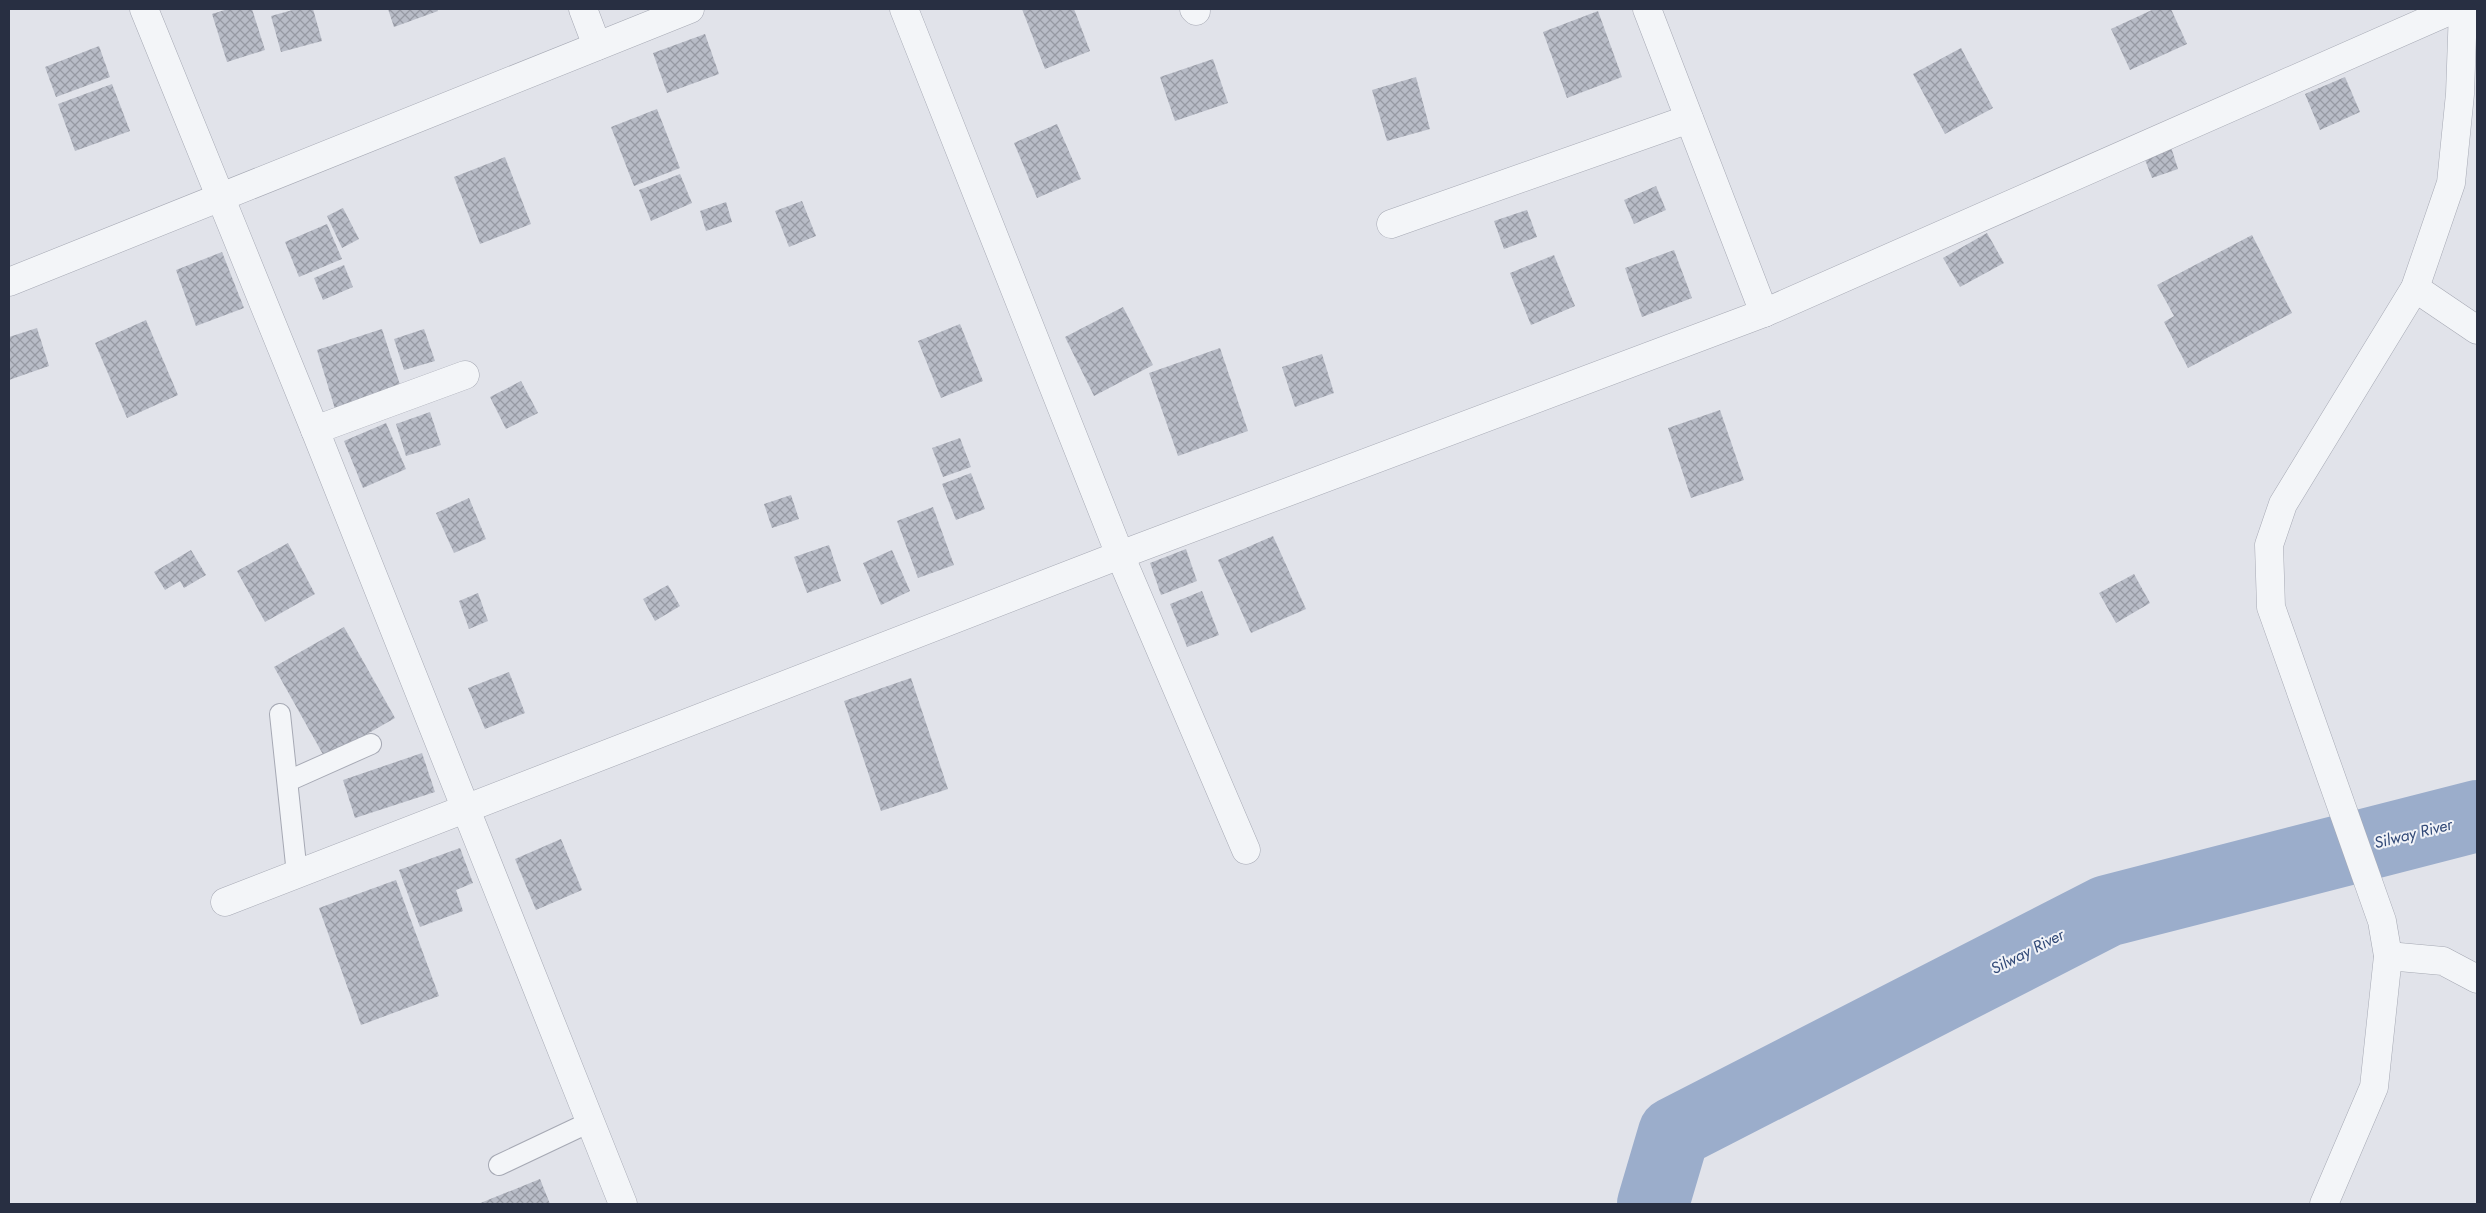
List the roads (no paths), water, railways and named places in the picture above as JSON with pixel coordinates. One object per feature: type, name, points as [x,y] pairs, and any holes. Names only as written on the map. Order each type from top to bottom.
[{"type":"street","points":[[144,9],[221,196],[592,1121],[623,1204]]},
{"type":"street","points":[[582,9],[597,46]]},
{"type":"street","points":[[9,282],[690,9]]},
{"type":"street","points":[[904,9],[1120,555],[1246,850]]},
{"type":"street","points":[[1647,9],[1764,313]]},
{"type":"street","points":[[225,902],[1120,555],[1764,313],[2454,9]]},
{"type":"street","points":[[2324,1204],[2374,1087],[2388,956],[2382,920],[2271,607],[2269,545],[2284,504],[2415,288],[2451,183],[2460,94],[2463,9]]},
{"type":"street","points":[[1391,224],[1689,119]]},
{"type":"street","points":[[2415,288],[2477,330]]},
{"type":"street","points":[[315,430],[465,375]]},
{"type":"street","points":[[2388,956],[2443,961],[2477,979]]},
{"type":"lane","points":[[280,714],[297,874]]},
{"type":"lane","points":[[288,781],[371,744]]},
{"type":"lane","points":[[499,1165],[592,1121]]},
{"type":"waterway","name":"Silway River","points":[[1653,1204],[1674,1133],[2107,911],[2477,816]]}]
